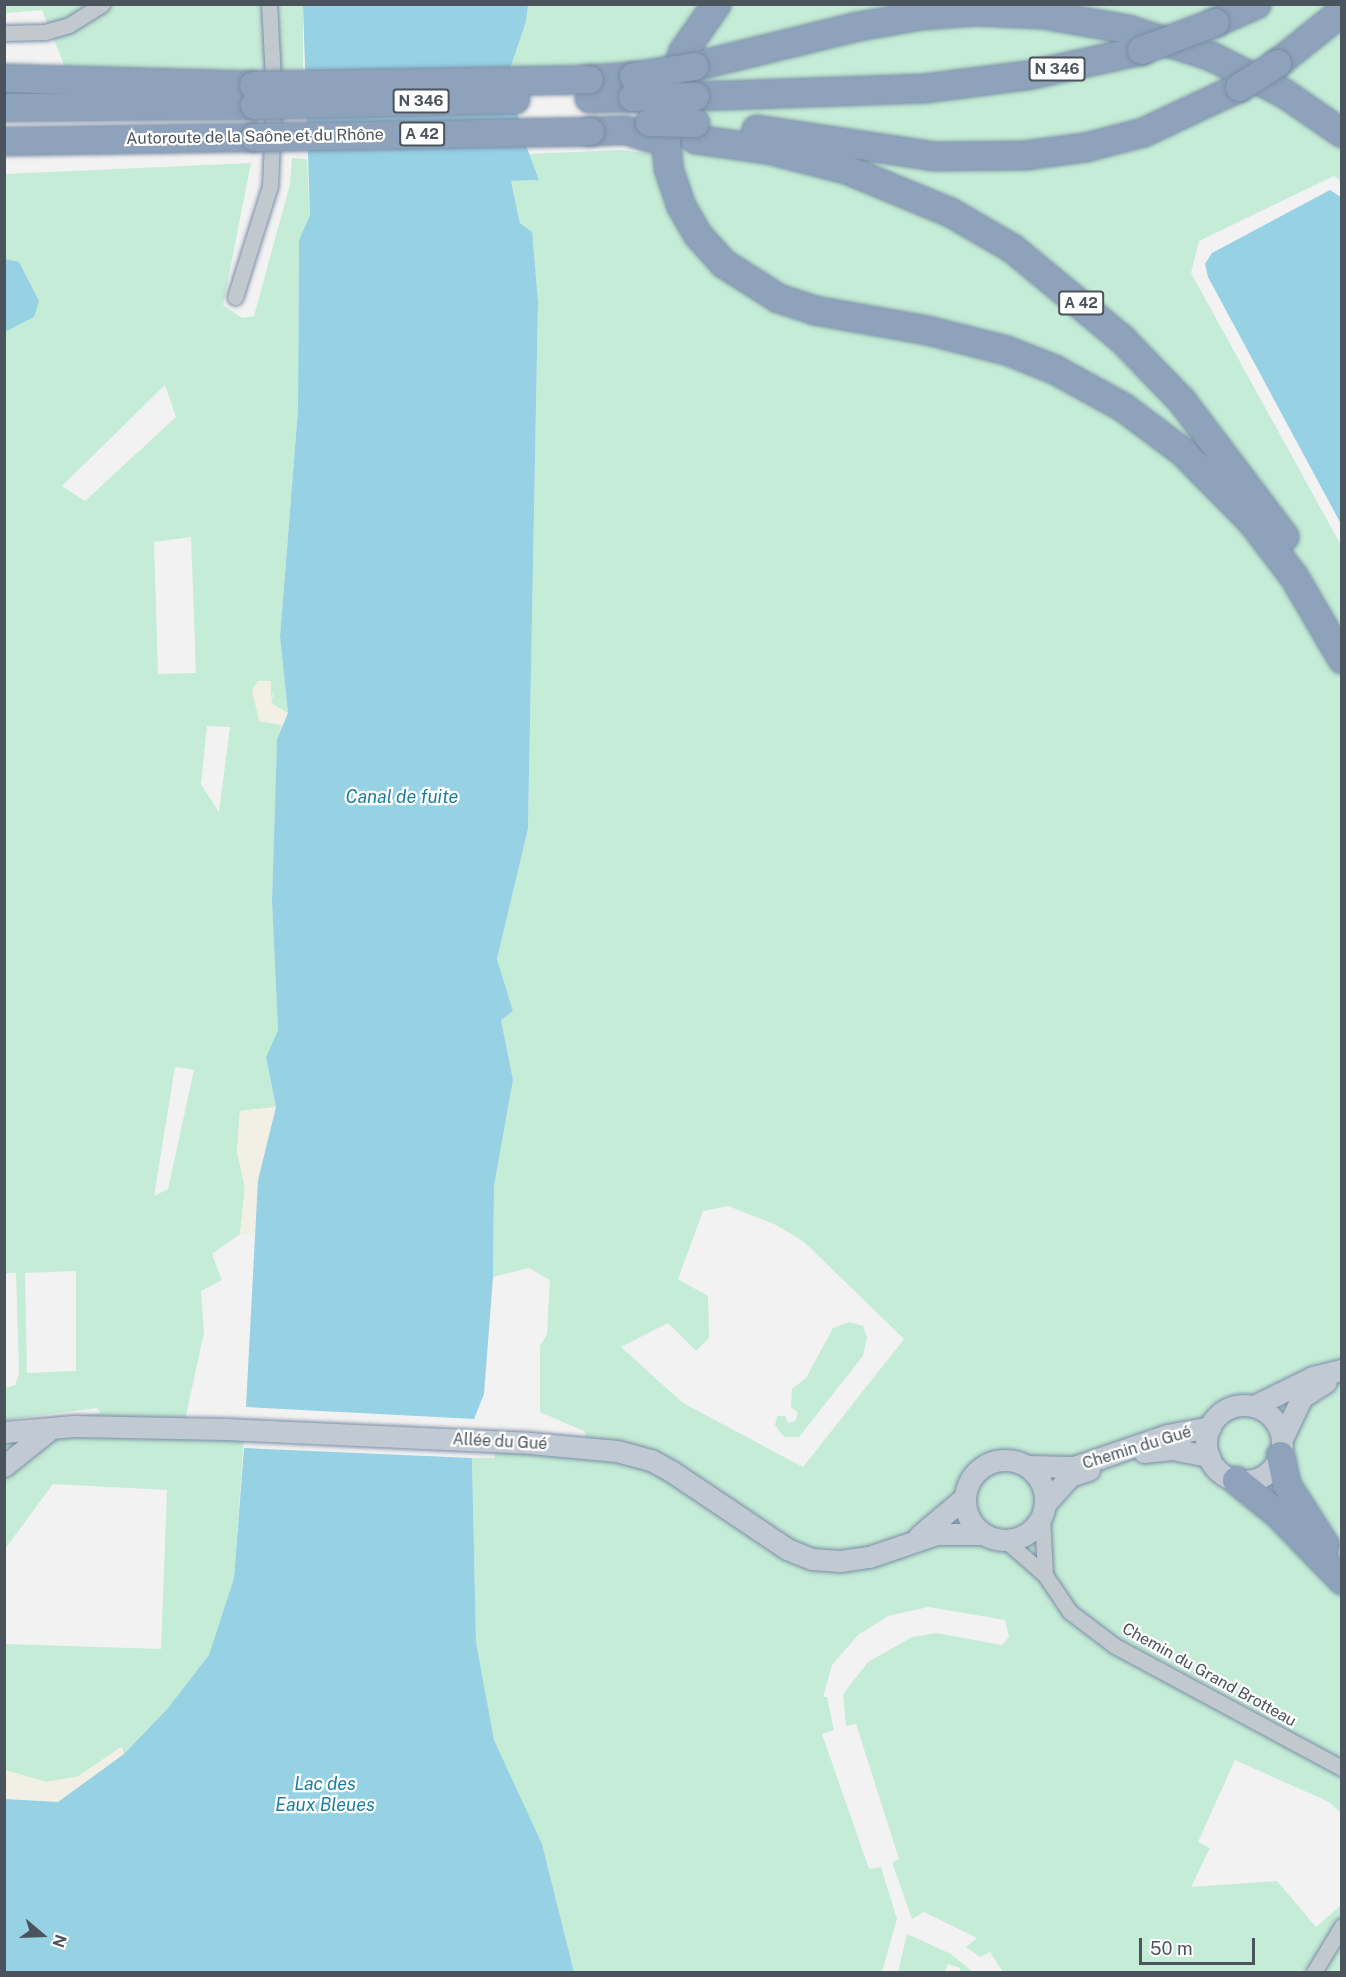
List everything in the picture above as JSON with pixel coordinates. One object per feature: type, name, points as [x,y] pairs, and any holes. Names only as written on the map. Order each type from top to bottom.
[{"type":"highway","points":[[716,4],[695,30],[680,60],[670,85],[664,132],[668,168],[681,206],[716,255],[736,274],[778,298],[814,310],[927,330],[1006,350],[1076,380],[1123,407],[1183,452],[1252,522],[1294,577],[1341,659]]},
{"type":"highway","name":"N 346","points":[[4,107],[254,95],[633,87],[695,96],[924,88],[1027,75],[1140,50],[1256,4]]},
{"type":"highway","points":[[633,87],[694,66],[858,26],[921,15],[975,11],[1043,14],[1128,28],[1211,56],[1284,93],[1341,133]]},
{"type":"highway","points":[[695,131],[935,156],[1025,156],[1085,147],[1143,132],[1239,87],[1276,63],[1341,11]]},
{"type":"highway","points":[[4,78],[215,87],[254,95]]},
{"type":"highway","points":[[4,93],[176,91],[215,87]]},
{"type":"highway","name":"Autoroute de la Saône et du Rhône","points":[[4,141],[695,131],[799,156],[903,190],[1012,248],[1061,285],[1181,400],[1230,460],[1308,573],[1341,637]]},
{"type":"highway","points":[[1281,1447],[1290,1491],[1341,1564]]},
{"type":"highway","points":[[1236,1480],[1278,1514],[1341,1580]]},
{"type":"street","points":[[4,33],[45,32],[69,25],[102,4]]},
{"type":"street","points":[[235,297],[270,186],[274,99],[269,4]]},
{"type":"street","points":[[1341,1371],[1302,1397],[1281,1447],[1263,1476],[1236,1480],[1216,1469],[1209,1456],[1210,1427],[1230,1407],[1254,1406],[1313,1377],[1341,1371]]},
{"type":"street","points":[[1254,1406],[1273,1418],[1281,1447]]},
{"type":"street","name":"Allée du Gué","points":[[4,1432],[49,1430],[74,1426],[225,1429],[530,1443],[617,1451],[651,1460],[671,1471],[787,1549],[812,1559],[840,1561],[869,1557],[918,1537],[964,1498]]},
{"type":"street","name":"Chemin du Gué","points":[[1028,1466],[1074,1467],[1167,1435],[1210,1427]]},
{"type":"street","points":[[4,1466],[49,1430]]},
{"type":"street","name":"Chemin du Gué","points":[[1044,1510],[1070,1476],[1148,1451],[1172,1449],[1209,1456]]},
{"type":"street","points":[[1044,1510],[1027,1534],[1005,1540],[983,1534],[969,1519],[964,1498],[968,1482],[983,1466],[1009,1459],[1028,1466],[1042,1483],[1044,1510],[1045,1575]]},
{"type":"street","name":"Allée du Gué","points":[[918,1537],[983,1534]]},
{"type":"street","name":"Chemin du Grand Brotteau","points":[[1005,1540],[1045,1575],[1070,1612],[1115,1646],[1341,1768]]},
{"type":"street","points":[[1314,1972],[1341,1926]]},
{"type":"green space","points":[[5,4],[303,5],[303,70],[254,73],[65,67],[42,10],[5,13]]},
{"type":"green space","points":[[528,5],[1341,5],[1341,181],[1334,176],[1199,241],[1191,273],[1342,547],[1341,1813],[1329,1802],[1235,1760],[1198,1842],[1210,1848],[1191,1887],[1277,1881],[1316,1927],[1341,1905],[1341,1972],[1003,1972],[990,1952],[980,1957],[966,1947],[977,1938],[924,1912],[912,1919],[892,1862],[899,1859],[856,1724],[846,1726],[843,1694],[868,1662],[912,1637],[936,1633],[1002,1645],[1009,1637],[1005,1620],[928,1607],[888,1616],[858,1635],[832,1665],[823,1697],[827,1697],[834,1730],[822,1734],[869,1869],[881,1867],[897,1919],[882,1972],[574,1972],[542,1844],[494,1741],[476,1642],[472,1458],[495,1458],[495,1434],[587,1439],[584,1431],[540,1412],[540,1346],[547,1334],[550,1280],[529,1268],[493,1277],[494,1186],[513,1080],[501,1020],[513,1011],[497,959],[528,829],[538,302],[511,181],[539,180],[529,154],[622,150],[651,154],[655,62],[510,69],[526,22]],"holes":[[[728,1206],[774,1224],[803,1241],[904,1339],[803,1467],[683,1403],[621,1347],[668,1323],[696,1351],[709,1338],[708,1296],[678,1279],[703,1211]]]},
{"type":"green space","points":[[292,158],[307,159],[310,215],[299,240],[298,410],[280,637],[288,713],[271,703],[274,692],[259,721],[282,725],[277,739],[272,901],[278,1030],[266,1057],[276,1107],[240,1111],[237,1151],[245,1188],[240,1234],[212,1254],[222,1280],[201,1291],[204,1333],[185,1420],[245,1423],[234,1578],[210,1655],[168,1708],[124,1754],[121,1747],[77,1777],[46,1782],[5,1770],[5,1644],[161,1649],[167,1490],[53,1484],[5,1549],[5,1426],[101,1413],[97,1408],[5,1420],[5,1388],[15,1385],[19,1373],[16,1273],[4,1273],[4,332],[34,317],[19,263],[5,259],[5,174],[251,163],[223,305],[242,318],[254,316],[290,184]],"holes":[[[165,385],[176,417],[85,501],[62,486]],[[191,537],[196,673],[158,674],[154,542]],[[207,726],[230,727],[219,812],[201,784]],[[175,1067],[194,1070],[168,1189],[154,1196]],[[76,1271],[76,1371],[27,1373],[25,1273]]]},
{"type":"green space","points":[[849,1322],[863,1326],[867,1338],[863,1356],[799,1437],[784,1437],[775,1425],[777,1416],[785,1416],[788,1423],[795,1421],[798,1413],[791,1407],[792,1389],[806,1378],[833,1328]]},
{"type":"green space","points":[[907,1934],[951,1954],[973,1972],[959,1972],[960,1968],[948,1964],[945,1972],[898,1972]]},
{"type":"sand","points":[[258,681],[271,681],[271,703],[288,713],[282,725],[259,721],[252,690]]},
{"type":"sand","points":[[276,1107],[258,1180],[255,1234],[240,1234],[245,1188],[237,1151],[240,1111]]},
{"type":"sand","points":[[122,1747],[124,1754],[58,1802],[5,1799],[5,1770],[46,1782],[77,1777]]},
{"type":"water","name":"Canal de fuite","points":[[303,5],[528,5],[526,22],[510,69],[521,132],[539,180],[511,181],[520,223],[532,232],[538,302],[528,829],[497,959],[513,1011],[501,1020],[513,1080],[494,1186],[493,1277],[484,1394],[474,1419],[246,1407],[258,1180],[276,1107],[266,1057],[278,1030],[272,901],[277,739],[288,713],[280,637],[298,410],[299,240],[310,215]]},
{"type":"water","points":[[1330,190],[1342,198],[1341,524],[1208,277],[1205,264],[1212,253]]},
{"type":"water","points":[[5,259],[19,262],[39,301],[34,317],[5,332]]},
{"type":"water","name":"Lac des Eaux Bleues","points":[[244,1448],[472,1458],[476,1642],[494,1740],[542,1844],[574,1972],[5,1972],[5,1799],[58,1802],[124,1754],[168,1708],[209,1655],[234,1578]]}]
